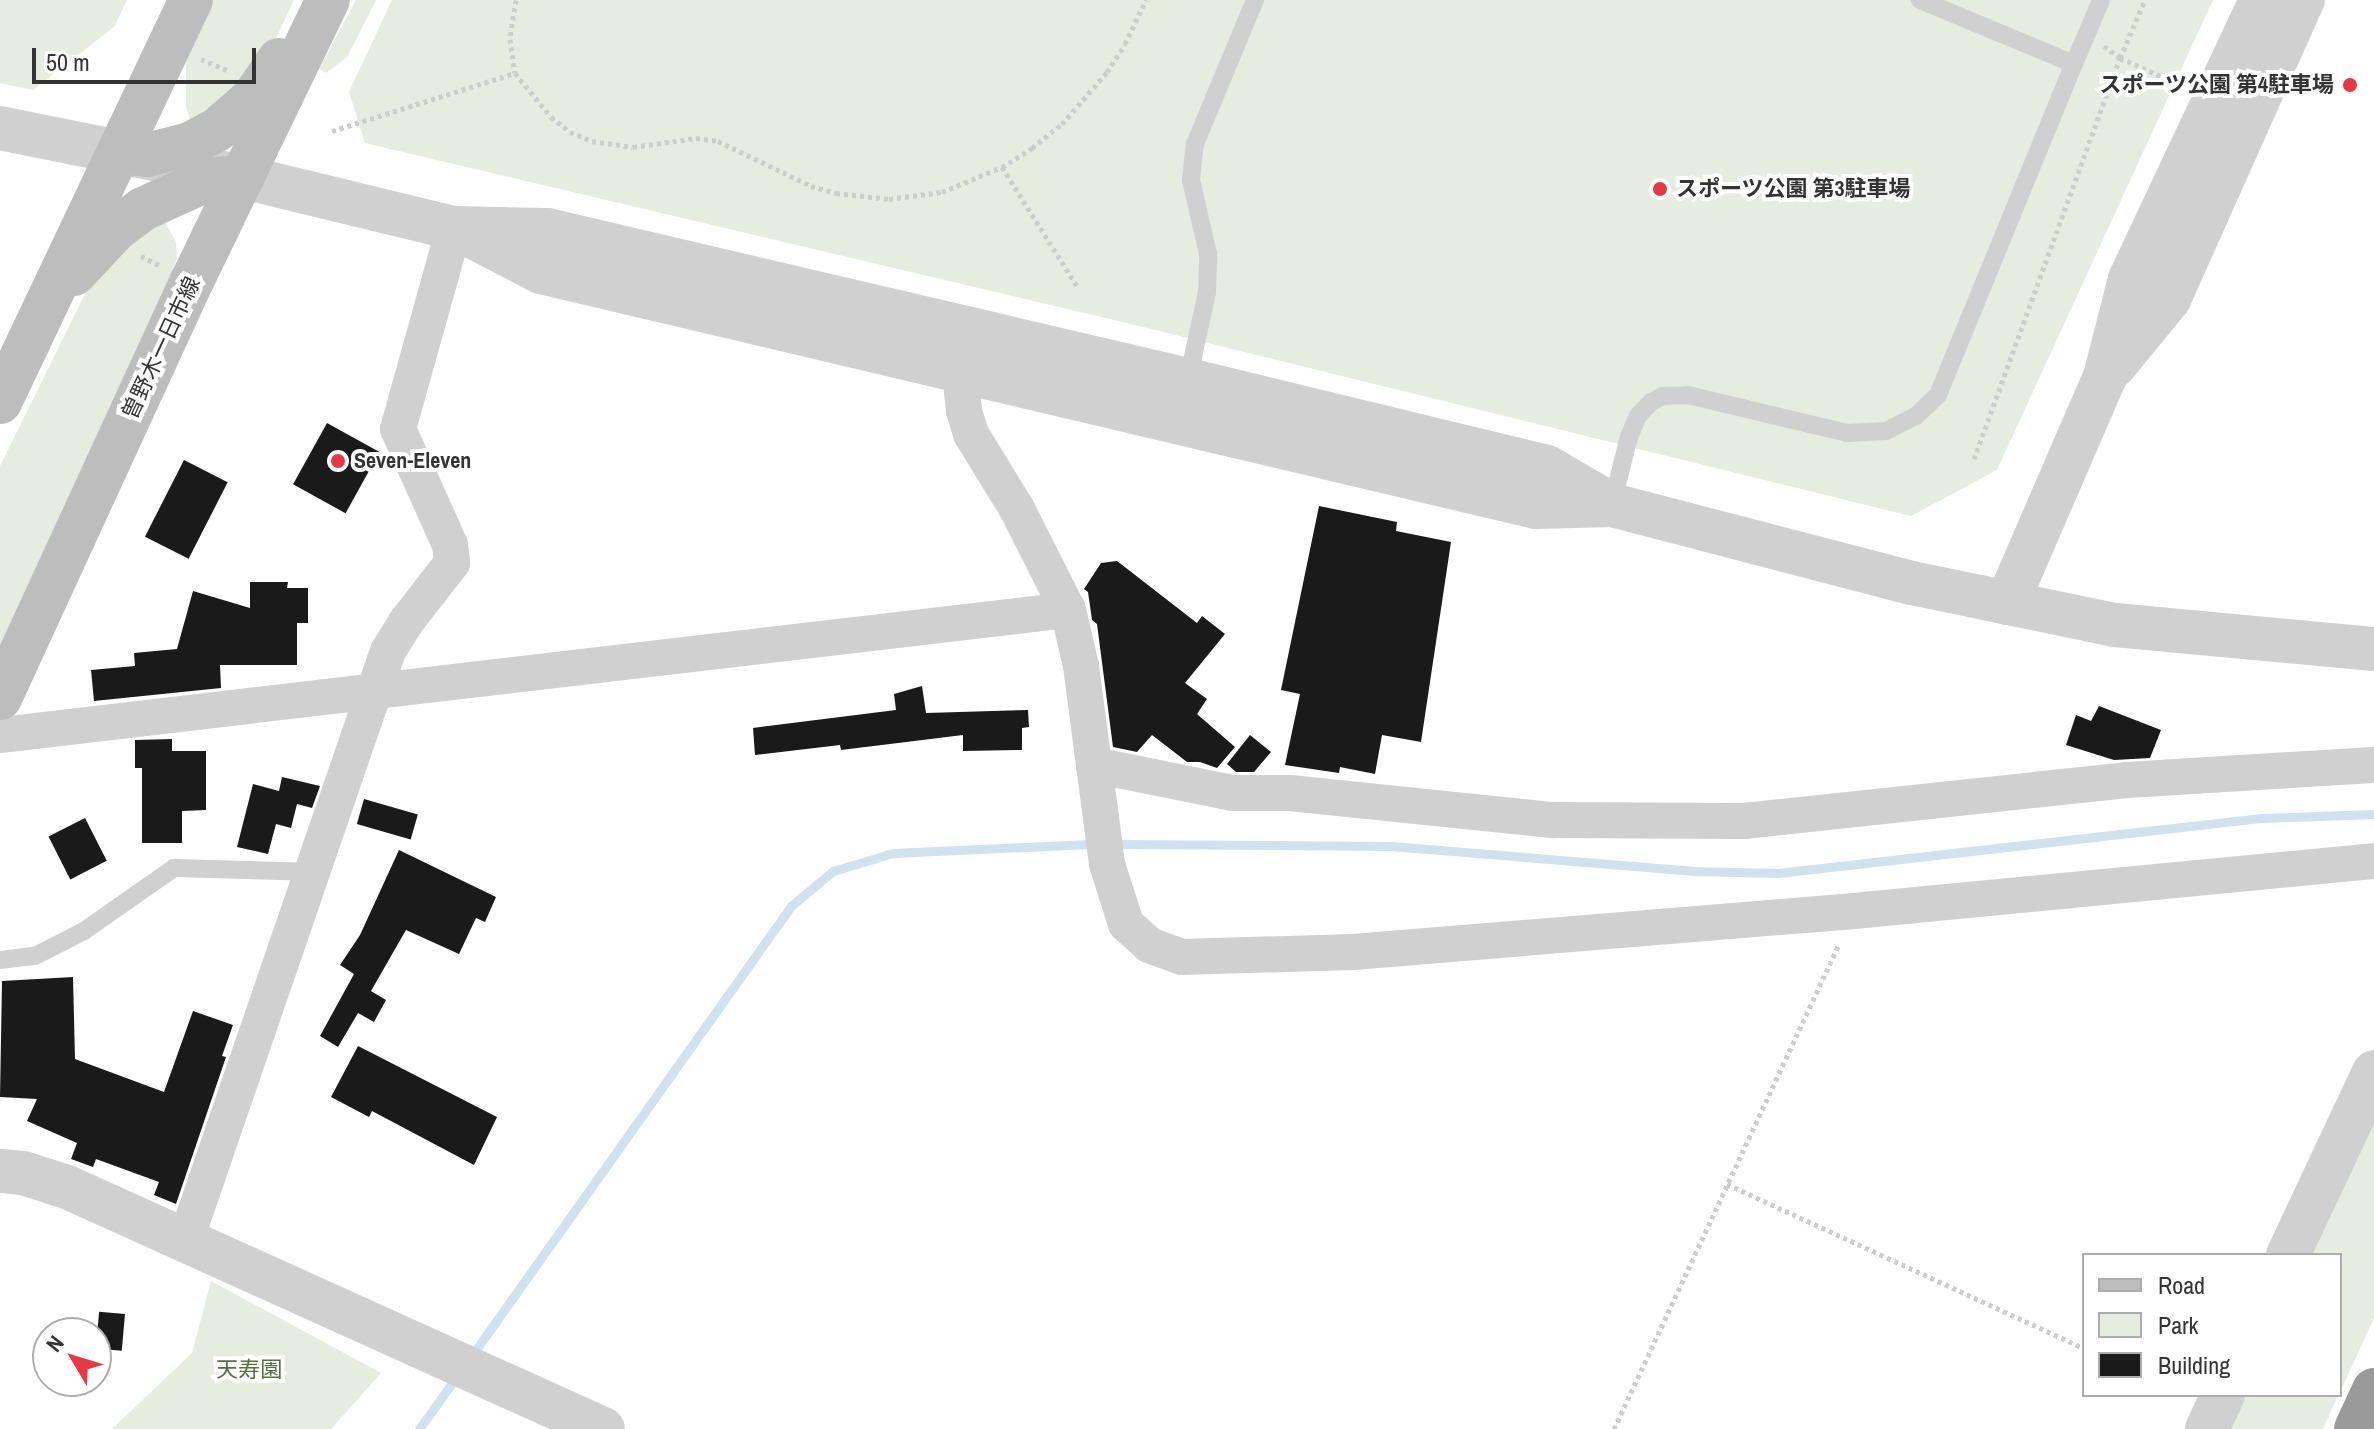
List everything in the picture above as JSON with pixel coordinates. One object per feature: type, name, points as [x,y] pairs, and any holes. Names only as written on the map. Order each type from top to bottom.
[{"type":"highway","points":[[2356,1429],[2374,1390]]},
{"type":"main road","points":[[0,402],[191,0]]},
{"type":"main road","points":[[119,152],[147,155],[190,144],[218,129],[253,98],[272,67],[325,7]]},
{"type":"main road","name":"曽野木一日市線","points":[[0,698],[325,7]]},
{"type":"main road","points":[[50,297],[115,230],[143,209],[207,180],[243,177]]},
{"type":"street","points":[[2007,603],[2105,377],[2130,279],[2261,0]]},
{"type":"street","points":[[2105,377],[2169,299],[2303,0]]},
{"type":"street","points":[[0,128],[243,177],[454,228],[547,230],[1188,380],[1547,467],[1612,505],[1912,583],[2115,625],[2374,649]]},
{"type":"street","points":[[454,228],[541,272],[1536,507],[1612,505]]},
{"type":"street","points":[[185,1242],[388,651],[406,622],[442,580],[452,563],[450,545],[398,429],[454,228]]},
{"type":"street","points":[[955,327],[964,411],[971,434],[1017,509],[1068,610],[1081,666],[1107,864],[1126,924],[1149,945],[1182,957],[1353,952],[1854,911],[2374,861]]},
{"type":"street","points":[[0,735],[1068,610]]},
{"type":"street","points":[[1095,771],[1233,793],[1290,793],[1553,820],[1744,821],[2127,780],[2374,765]]},
{"type":"street","points":[[2289,1253],[2374,1072]]},
{"type":"street","points":[[0,1171],[23,1173],[67,1187],[603,1429]]},
{"type":"street","points":[[2207,1429],[2222,1397]]},
{"type":"lane","points":[[1188,380],[1207,292],[1208,254],[1191,180],[1195,144],[1255,0]]},
{"type":"lane","points":[[1920,0],[2074,64]]},
{"type":"lane","points":[[1612,505],[1629,437],[1638,416],[1651,402],[1663,396],[1688,395],[1847,433],[1886,431],[1916,416],[1938,395],[2101,0]]},
{"type":"lane","points":[[0,960],[35,956],[84,931],[174,868],[314,872]]},
{"type":"path","points":[[516,0],[510,39],[515,73],[551,117],[570,132],[592,141],[633,147],[696,138],[718,141],[790,177],[836,193],[912,199],[942,192],[1002,167],[1062,124],[1086,98],[1125,44],[1146,0]]},
{"type":"path","points":[[1974,459],[2120,58],[2145,0]]},
{"type":"path","points":[[2085,37],[2120,58],[2172,81]]},
{"type":"path","points":[[199,58],[239,76]]},
{"type":"path","points":[[332,131],[515,73]]},
{"type":"path","points":[[1002,167],[1077,286]]},
{"type":"path","points":[[139,255],[175,273]]},
{"type":"path","points":[[1614,1429],[1854,911]]},
{"type":"path","points":[[1727,1184],[2082,1347]]},
{"type":"green space","points":[[0,0],[127,0],[114,27],[33,90],[0,83]]},
{"type":"green space","points":[[210,0],[294,0],[263,66],[191,122],[186,107],[186,62],[190,44]]},
{"type":"green space","points":[[356,0],[376,0],[347,57],[326,73],[319,69]]},
{"type":"green space","points":[[392,0],[2213,0],[1997,470],[1911,516],[1135,325],[365,143],[349,92]]},
{"type":"green space","points":[[162,217],[176,242],[177,258],[165,296],[0,647],[0,466],[95,274]]},
{"type":"green space","points":[[2374,1093],[2374,1318],[2342,1388],[2342,1253],[2300,1253]]},
{"type":"green space","name":"天寿園","points":[[211,1281],[381,1373],[331,1429],[112,1429],[192,1353]]},
{"type":"green space","points":[[2234,1397],[2337,1397],[2323,1429],[2219,1429]]},
{"type":"building","points":[[327,423],[379,452],[346,513],[293,484]]},
{"type":"building","points":[[184,460],[228,482],[189,559],[145,537]]},
{"type":"building","points":[[1319,506],[1397,522],[1396,531],[1451,542],[1421,742],[1382,735],[1375,774],[1340,767],[1339,773],[1285,765],[1300,694],[1281,690]]},
{"type":"building","points":[[1117,561],[1197,623],[1202,616],[1225,634],[1185,683],[1207,699],[1197,714],[1235,747],[1217,768],[1200,762],[1187,762],[1152,735],[1137,752],[1113,747],[1097,624],[1092,620],[1088,592],[1084,589],[1101,563]]},
{"type":"building","points":[[250,582],[288,582],[287,588],[308,588],[308,623],[297,623],[297,665],[220,665],[221,688],[94,701],[91,670],[135,666],[134,653],[177,649],[193,591],[250,608]]},
{"type":"building","points":[[922,686],[926,713],[1028,710],[1029,727],[1022,728],[1022,750],[963,751],[963,735],[841,750],[840,745],[755,755],[753,728],[896,710],[894,694]]},
{"type":"building","points":[[2099,706],[2161,730],[2150,758],[2114,760],[2066,745],[2076,715],[2091,721]]},
{"type":"building","points":[[1250,735],[1271,752],[1254,772],[1236,772],[1227,764]]},
{"type":"building","points":[[172,739],[172,751],[206,751],[206,810],[182,811],[182,843],[142,843],[142,768],[135,768],[135,740]]},
{"type":"building","points":[[282,777],[320,786],[312,808],[297,804],[291,828],[276,824],[268,854],[237,847],[253,784],[279,791]]},
{"type":"building","points":[[364,799],[418,814],[411,839],[357,824]]},
{"type":"building","points":[[85,818],[107,861],[70,879],[48,837]]},
{"type":"building","points":[[399,850],[496,897],[485,922],[476,918],[459,954],[406,930],[371,991],[386,1000],[374,1022],[358,1013],[338,1047],[320,1036],[354,974],[340,965],[360,935]]},
{"type":"building","points":[[73,977],[75,1059],[164,1092],[193,1011],[233,1025],[222,1056],[226,1057],[176,1204],[154,1195],[159,1182],[96,1159],[93,1167],[71,1159],[77,1143],[27,1121],[37,1099],[0,1097],[2,981]]},
{"type":"building","points":[[358,1046],[497,1117],[474,1165],[372,1111],[369,1117],[331,1097]]},
{"type":"building","points":[[99,1312],[125,1314],[122,1351],[112,1350],[112,1317],[99,1317]]},
{"type":"waterway","points":[[1114,844],[1391,846],[1692,871],[1778,873],[2262,818],[2374,814]]},
{"type":"waterway","points":[[470,1358],[791,906],[833,871],[893,853],[1095,844]]},
{"type":"waterway","points":[[419,1429],[457,1376]]},
{"type":"place","name":"スポーツ公園 第4駐車場","points":[[2350,85]]},
{"type":"place","name":"スポーツ公園 第3駐車場","points":[[1660,189]]},
{"type":"place","name":"Seven-Eleven","points":[[338,461]]}]
